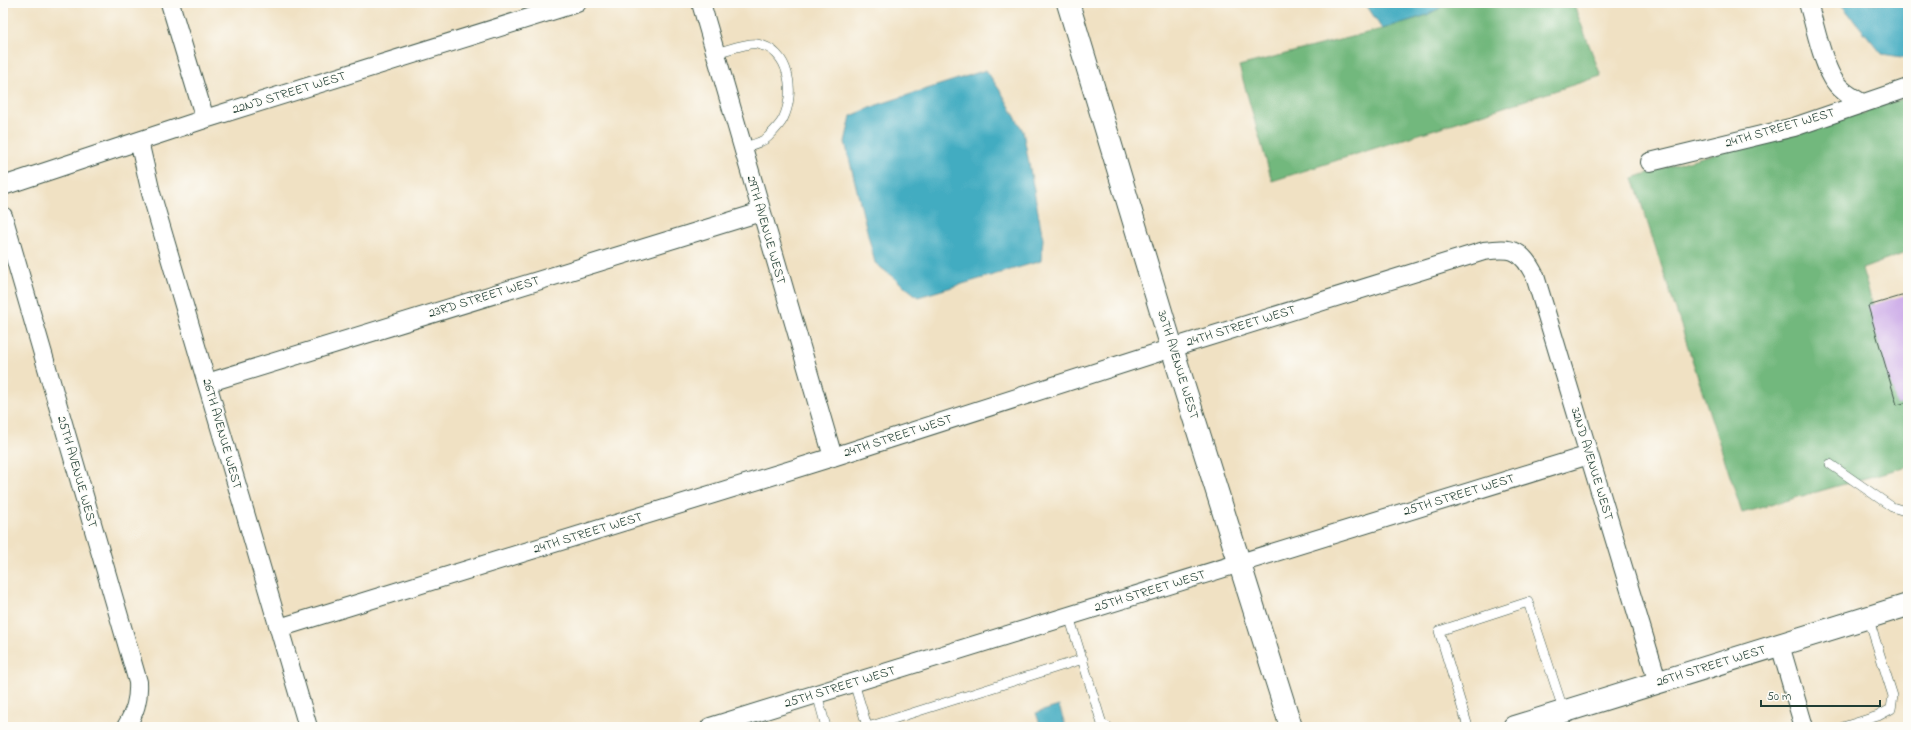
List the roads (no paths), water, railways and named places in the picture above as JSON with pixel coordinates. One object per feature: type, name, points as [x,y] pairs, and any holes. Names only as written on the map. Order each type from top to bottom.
[{"type":"street","points":[[170,3],[205,119]]},
{"type":"street","name":"22ND STREET WEST","points":[[3,186],[205,119],[577,3]]},
{"type":"street","name":"29TH AVENUE WEST","points":[[701,3],[833,457]]},
{"type":"street","name":"30TH AVENUE WEST","points":[[1068,3],[1172,348],[1290,727]]},
{"type":"street","points":[[1808,3],[1817,38],[1831,77],[1847,94],[1862,103]]},
{"type":"street","name":"24TH STREET WEST","points":[[1650,162],[1794,126],[1908,88]]},
{"type":"street","name":"26TH AVENUE WEST","points":[[139,141],[151,193],[308,727]]},
{"type":"street","name":"23RD STREET WEST","points":[[207,383],[761,212]]},
{"type":"street","name":"25TH AVENUE WEST","points":[[3,216],[138,682],[139,696],[135,712],[126,727]]},
{"type":"street","name":"24TH STREET WEST","points":[[279,628],[833,457],[1172,348],[1484,251],[1500,248],[1516,251]]},
{"type":"street","name":"32ND AVENUE WEST","points":[[1516,251],[1527,260],[1535,276],[1658,683]]},
{"type":"street","name":"25TH STREET WEST","points":[[710,727],[737,723],[817,694],[1589,455]]},
{"type":"street","name":"26TH STREET WEST","points":[[1514,727],[1908,605]]},
{"type":"street","points":[[1780,645],[1804,727]]},
{"type":"lane","points":[[715,53],[755,43],[771,48],[783,62],[790,79],[790,98],[783,120],[766,138],[742,148]]},
{"type":"lane","points":[[1830,464],[1892,506],[1908,512]]},
{"type":"lane","points":[[1468,727],[1439,631],[1528,602],[1564,712]]},
{"type":"lane","points":[[1069,616],[1102,724],[1108,727]]},
{"type":"lane","points":[[1843,727],[1878,716],[1891,709],[1893,696],[1868,617]]},
{"type":"lane","points":[[854,683],[867,727],[1083,659]]},
{"type":"lane","points":[[817,694],[826,727]]},
{"type":"water","points":[[1365,3],[1449,3],[1427,15],[1382,29]]},
{"type":"water","points":[[1840,3],[1908,3],[1908,58],[1882,54]]},
{"type":"water","points":[[986,70],[1003,95],[1023,131],[1043,239],[1041,261],[918,297],[875,263],[845,142],[851,116],[877,105]]},
{"type":"water","points":[[1059,706],[1066,727],[1041,727],[1036,713]]}]
